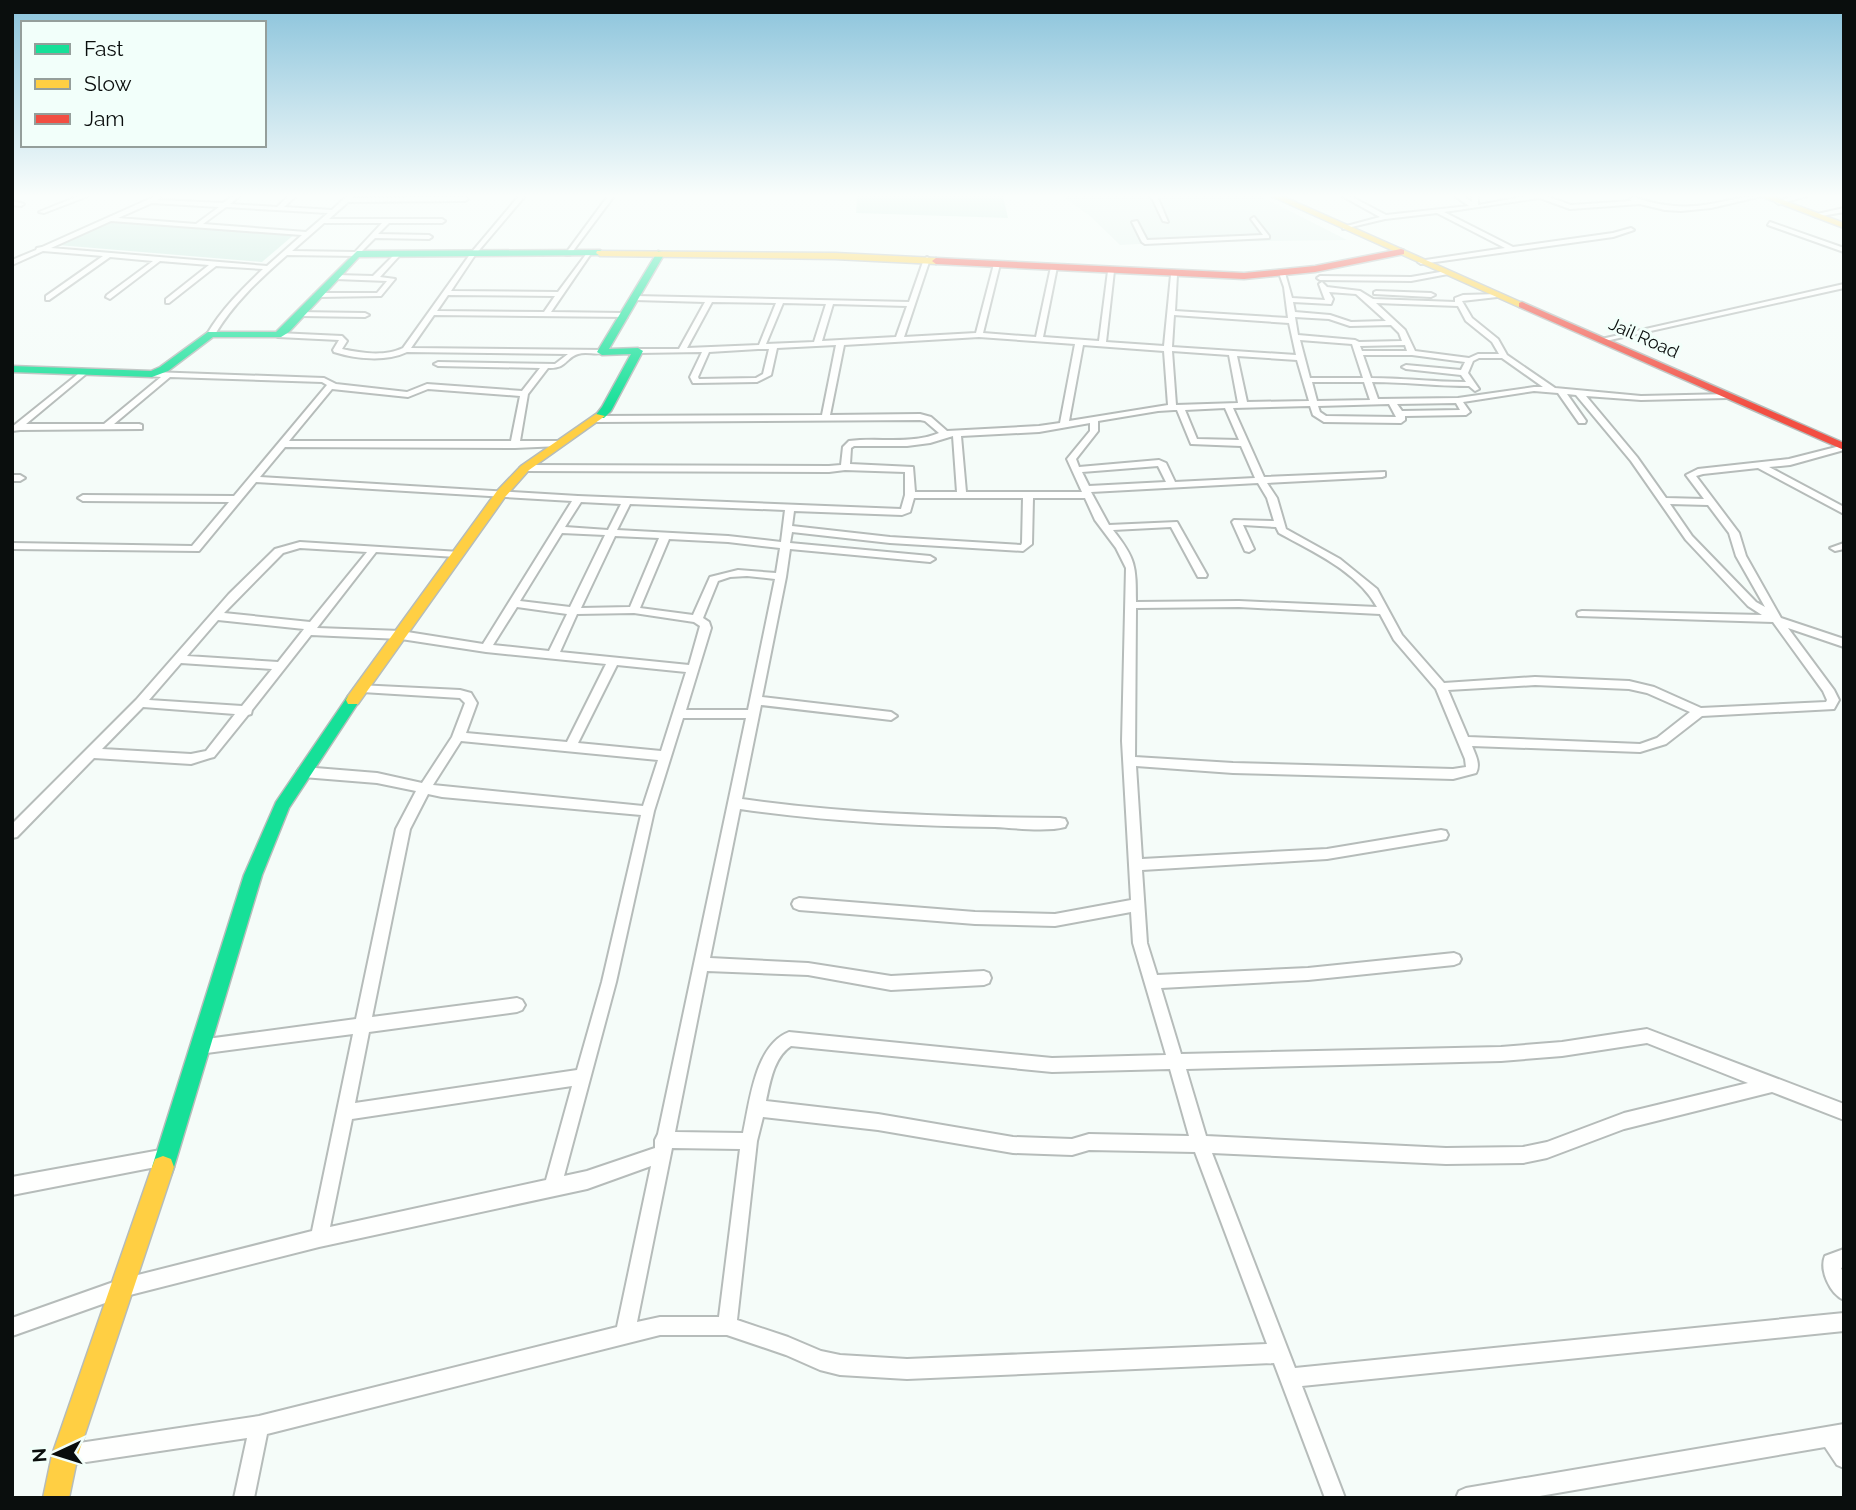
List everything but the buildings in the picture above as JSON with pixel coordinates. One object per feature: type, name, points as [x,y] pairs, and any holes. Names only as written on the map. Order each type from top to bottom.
[{"type":"street","points":[[49,298],[92,266]]},
{"type":"street","points":[[110,297],[149,266]]},
{"type":"street","points":[[169,301],[211,266]]},
{"type":"street","points":[[249,266],[271,268]]},
{"type":"street","points":[[278,335],[345,266]]},
{"type":"street","points":[[376,277],[386,266]]},
{"type":"street","points":[[406,350],[465,266]]},
{"type":"street","points":[[547,313],[578,266]]},
{"type":"street","points":[[602,352],[653,266]]},
{"type":"street","points":[[899,340],[924,266]]},
{"type":"street","points":[[979,335],[996,266]]},
{"type":"street","points":[[1044,266],[1174,275],[1317,273],[1411,279],[1446,272]]},
{"type":"street","points":[[1317,273],[1344,266]]},
{"type":"street","name":"Jail Road","points":[[1433,266],[1844,447]]},
{"type":"street","points":[[1039,339],[1054,267]]},
{"type":"street","points":[[106,427],[164,369],[211,334],[223,315],[271,268]]},
{"type":"street","points":[[1102,345],[1111,271]]},
{"type":"street","points":[[1282,273],[1300,358],[1316,413],[1324,419],[1396,421],[1402,418],[1392,402]]},
{"type":"street","points":[[1289,300],[1328,302],[1317,273]]},
{"type":"street","points":[[1174,275],[1168,350],[1176,407],[1194,442],[1244,443]]},
{"type":"street","points":[[318,295],[379,295],[392,279],[336,276]]},
{"type":"street","points":[[1601,340],[1844,286]]},
{"type":"street","points":[[1324,289],[1462,300]]},
{"type":"street","points":[[447,293],[559,294]]},
{"type":"street","points":[[1361,293],[1402,332],[1412,353]]},
{"type":"street","points":[[1368,300],[1462,300],[1497,295]]},
{"type":"street","points":[[635,298],[910,304]]},
{"type":"street","points":[[682,351],[710,299]]},
{"type":"street","points":[[1462,300],[1473,323],[1496,341],[1504,356],[1556,390],[1582,421]]},
{"type":"street","points":[[761,348],[780,301]]},
{"type":"street","points":[[817,345],[830,302]]},
{"type":"street","points":[[433,313],[624,315]]},
{"type":"street","points":[[1171,313],[1330,317],[1350,324],[1392,323]]},
{"type":"street","points":[[301,314],[365,315]]},
{"type":"street","points":[[211,334],[342,338],[337,350],[392,356],[406,350],[706,351],[979,335],[1300,358]]},
{"type":"street","points":[[1295,337],[1356,344],[1406,343]]},
{"type":"street","points":[[826,416],[840,344]]},
{"type":"street","points":[[1064,425],[1079,344]]},
{"type":"street","points":[[1356,344],[1375,402]]},
{"type":"street","points":[[706,351],[694,377],[696,381],[757,380],[767,375],[773,347]]},
{"type":"street","points":[[427,386],[445,351]]},
{"type":"street","points":[[56,1498],[65,1455],[166,1157],[253,875],[282,806],[456,554],[501,494],[525,468],[597,419],[607,409],[638,351]]},
{"type":"street","points":[[438,364],[545,367],[563,364],[575,352]]},
{"type":"street","points":[[1359,353],[1412,353],[1470,360],[1478,356],[1504,356]]},
{"type":"street","points":[[1233,354],[1243,405]]},
{"type":"street","points":[[1464,373],[1470,360]]},
{"type":"street","points":[[516,445],[524,394],[545,367]]},
{"type":"street","points":[[1406,367],[1464,373]]},
{"type":"street","points":[[12,369],[324,380],[330,381],[330,386]]},
{"type":"street","points":[[15,429],[83,372]]},
{"type":"street","points":[[1464,373],[1481,398]]},
{"type":"street","points":[[1306,380],[1470,384]]},
{"type":"street","points":[[330,386],[408,394],[427,386],[524,394]]},
{"type":"street","points":[[12,547],[195,549],[330,386]]},
{"type":"street","points":[[845,467],[849,444],[920,442],[945,434],[1064,425],[1176,407],[1458,400],[1534,389],[1641,398],[1727,396]]},
{"type":"street","points":[[1578,392],[1634,459],[1689,538],[1752,604],[1777,620],[1844,643]]},
{"type":"street","points":[[1400,414],[1466,412],[1458,400]]},
{"type":"street","points":[[1129,761],[1233,768],[1453,774],[1472,770],[1473,765],[1441,687],[1398,637],[1373,591],[1362,579],[1318,550],[1287,535],[1279,524],[1272,498],[1260,478],[1228,406]]},
{"type":"street","points":[[597,419],[920,417],[928,419],[945,434]]},
{"type":"street","points":[[1094,420],[1094,430],[1072,459],[1089,492],[1094,509],[1128,558],[1131,568],[1129,761],[1140,943],[1200,1144],[1335,1498]]},
{"type":"street","points":[[15,429],[139,427]]},
{"type":"street","points":[[957,435],[962,495]]},
{"type":"street","points":[[281,444],[557,444]]},
{"type":"street","points":[[1464,741],[1640,748],[1663,742],[1690,717],[1700,712],[1830,706],[1833,700],[1828,690],[1777,620],[1741,556],[1734,533],[1691,475],[1701,471],[1761,466],[1813,457],[1844,447]]},
{"type":"street","points":[[1077,470],[1159,463],[1171,483]]},
{"type":"street","points":[[1761,466],[1844,511]]},
{"type":"street","points":[[253,479],[578,499],[902,512],[907,510],[910,495],[910,468],[525,468]]},
{"type":"street","points":[[910,495],[1028,495],[1089,492],[1171,483],[1382,474]]},
{"type":"street","points":[[789,529],[902,541],[1023,548],[1027,544],[1028,495]]},
{"type":"street","points":[[83,498],[237,499]]},
{"type":"street","points":[[486,648],[578,499]]},
{"type":"street","points":[[553,654],[627,500]]},
{"type":"street","points":[[1664,501],[1711,502]]},
{"type":"street","points":[[625,1334],[781,577],[790,508]]},
{"type":"street","points":[[1250,549],[1237,522],[1279,524]]},
{"type":"street","points":[[1105,528],[1174,524],[1202,575]]},
{"type":"street","points":[[560,530],[785,544],[930,559]]},
{"type":"street","points":[[634,610],[665,536]]},
{"type":"street","points":[[12,833],[140,703],[216,616],[285,548],[300,545],[456,554]]},
{"type":"street","points":[[91,754],[201,758],[214,750],[374,549]]},
{"type":"street","points":[[697,619],[714,579],[720,576],[730,573],[781,577]]},
{"type":"street","points":[[513,604],[573,611],[634,610],[697,619],[705,624],[706,628],[648,811],[609,982],[551,1188]]},
{"type":"street","points":[[1130,605],[1239,604],[1384,611]]},
{"type":"street","points":[[1582,614],[1777,620]]},
{"type":"street","points":[[216,616],[692,669]]},
{"type":"street","points":[[180,659],[282,666]]},
{"type":"street","points":[[571,747],[613,661]]},
{"type":"street","points":[[1441,687],[1535,681],[1629,685],[1650,690],[1700,712]]},
{"type":"street","points":[[319,1238],[403,828],[422,789],[457,736],[470,708],[470,699],[467,696],[362,688]]},
{"type":"street","points":[[140,703],[247,710]]},
{"type":"street","points":[[678,714],[754,707],[891,716]]},
{"type":"street","points":[[457,736],[665,756]]},
{"type":"street","points":[[303,772],[377,778],[422,789],[648,811]]},
{"type":"street","points":[[734,803],[787,811],[962,822],[1060,823]]},
{"type":"street","points":[[1135,865],[1327,853],[1441,835]]},
{"type":"street","points":[[799,904],[1043,920],[1072,918],[1137,905]]},
{"type":"street","points":[[1151,982],[1308,974],[1454,958]]},
{"type":"street","points":[[701,964],[798,968],[891,983],[984,978]]},
{"type":"street","points":[[199,1047],[517,1005]]},
{"type":"street","points":[[727,1325],[749,1141],[764,1074],[773,1053],[783,1042],[798,1038],[1013,1063],[1052,1065],[1512,1053],[1562,1049],[1647,1036],[1844,1112]]},
{"type":"street","points":[[346,1112],[583,1077]]},
{"type":"street","points":[[756,1108],[878,1122],[1013,1145],[1072,1147],[1089,1142],[1200,1144],[1446,1156],[1523,1155],[1547,1150],[1624,1121],[1771,1085]]},
{"type":"street","points":[[12,1327],[122,1288],[319,1238],[587,1180],[662,1148],[749,1141]]},
{"type":"street","points":[[12,1186],[166,1157]]},
{"type":"street","points":[[1844,1258],[1831,1262],[1831,1268],[1844,1291]]},
{"type":"street","points":[[1289,1378],[1844,1322]]},
{"type":"street","points":[[65,1455],[260,1426],[660,1326],[727,1325],[820,1360],[867,1367],[907,1369],[1279,1353]]},
{"type":"street","points":[[244,1498],[260,1426]]},
{"type":"street","points":[[1466,1498],[1837,1436],[1844,1458]]},
{"type":"traffic: fast","points":[[12,369],[152,374],[164,369],[211,334],[278,335],[286,330],[345,266]]},
{"type":"traffic: fast","points":[[600,416],[607,409],[638,351],[602,352],[653,266]]},
{"type":"traffic: fast","points":[[163,1167],[253,875],[282,806],[353,700]]},
{"type":"traffic: slow","points":[[1435,266],[1522,305]]},
{"type":"traffic: slow","points":[[353,700],[501,494],[525,468],[600,416]]},
{"type":"traffic: slow","points":[[56,1498],[65,1455],[163,1167]]},
{"type":"traffic: jam","points":[[1048,266],[1244,276],[1328,266]]},
{"type":"traffic: jam","points":[[1522,305],[1844,447]]}]
